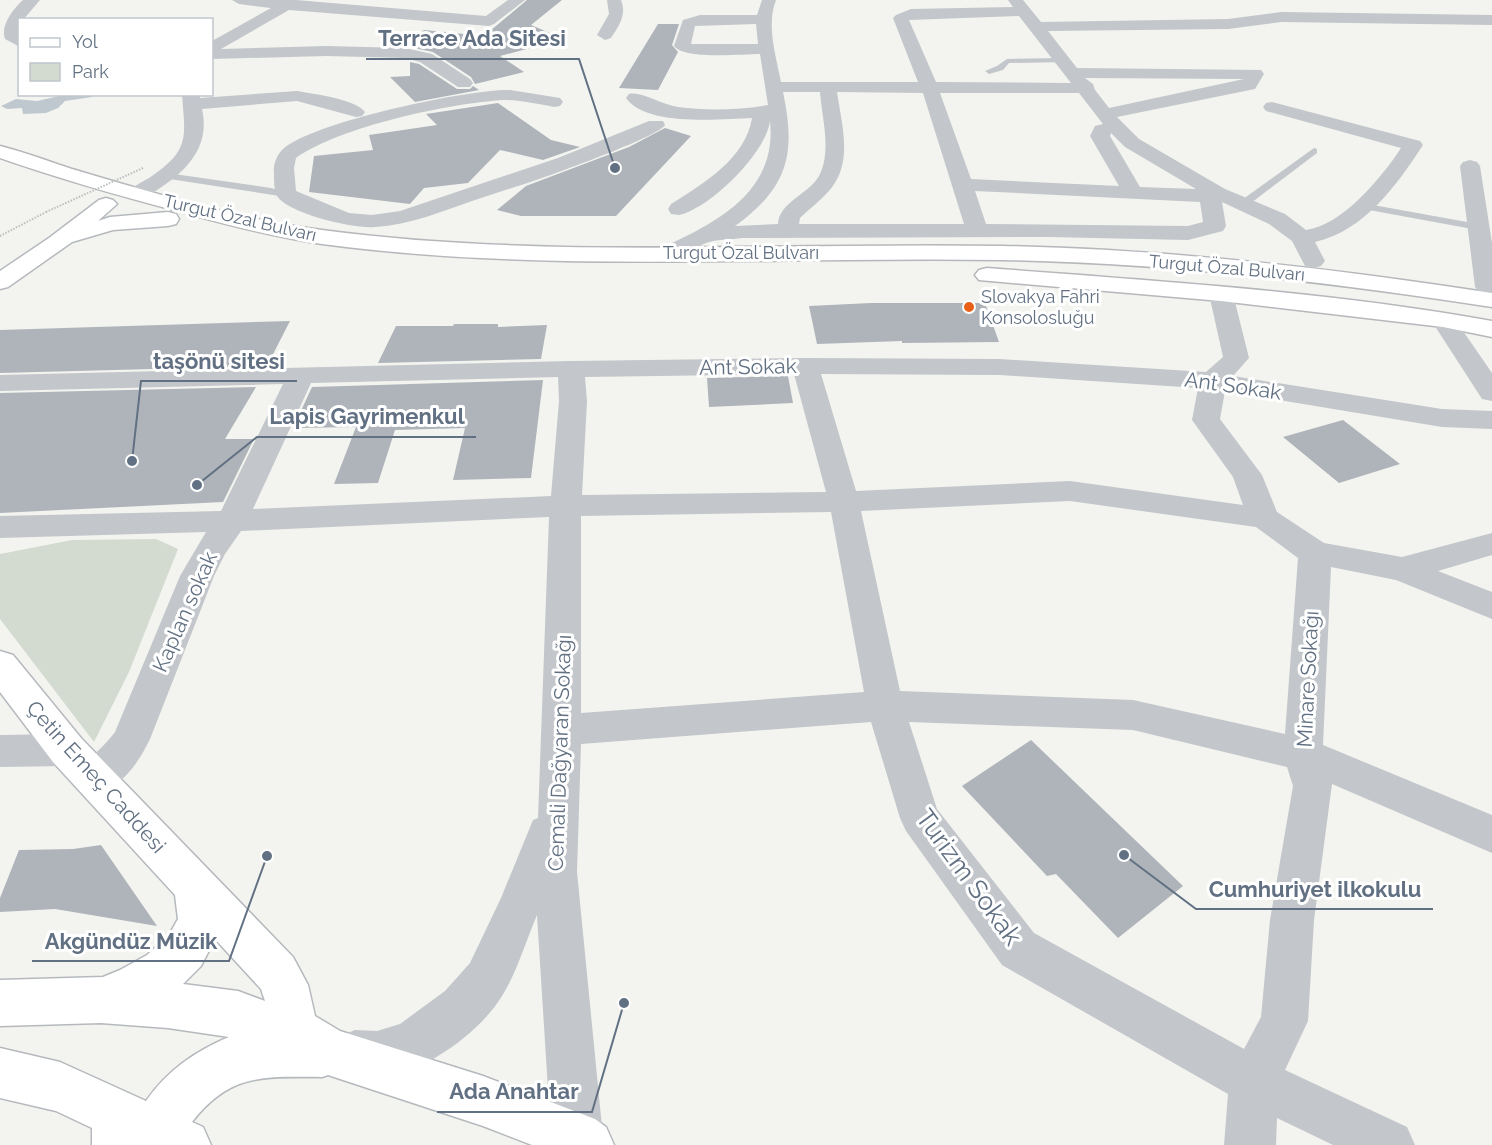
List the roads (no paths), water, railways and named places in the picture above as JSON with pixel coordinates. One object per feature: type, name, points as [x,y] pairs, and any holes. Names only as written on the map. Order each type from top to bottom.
[{"type":"main road","name":"Turgut Özal Bulvarı","points":[[0,152],[80,179],[271,228],[396,246],[561,253],[896,252],[1080,255],[1490,291]]},
{"type":"main road","name":"Turgut Özal Bulvarı","points":[[0,172],[53,191],[249,237],[313,248],[437,262],[565,266],[1072,267],[1206,277],[1492,315]]},
{"type":"main road","points":[[0,282],[57,243],[106,204]]},
{"type":"main road","points":[[57,243],[110,224],[168,219]]},
{"type":"main road","points":[[561,253],[742,247],[1056,245],[1158,248],[1313,261],[1490,291]]},
{"type":"main road","points":[[437,262],[602,273],[1010,275],[1221,294],[1443,320],[1492,329]]},
{"type":"main road","name":"Çetin Emeç Caddesi","points":[[0,665],[67,750],[277,974],[285,985],[294,1030],[320,1046]]},
{"type":"main road","points":[[101,1000],[141,986],[166,970],[190,944],[200,921],[195,886]]},
{"type":"main road","points":[[0,1003],[101,1000],[168,1005],[238,1015],[320,1046],[483,1101],[581,1142]]},
{"type":"main road","points":[[0,1073],[60,1087],[143,1135],[185,1090],[217,1066],[250,1055],[320,1046]]},
{"type":"street","points":[[18,41],[11,36],[10,28],[26,3],[33,0]]},
{"type":"street","points":[[239,0],[489,21],[518,0]]},
{"type":"street","points":[[604,35],[616,19],[617,4],[614,0]]},
{"type":"street","points":[[680,248],[710,234],[751,201],[774,172],[781,142],[770,110],[772,87],[763,19],[769,0]]},
{"type":"street","points":[[1339,0],[1367,19]]},
{"type":"street","points":[[213,46],[291,3]]},
{"type":"street","points":[[1243,7],[1256,21]]},
{"type":"street","points":[[977,230],[931,92],[902,17],[911,14],[1026,13],[1228,24],[1281,17],[1492,20]]},
{"type":"street","points":[[1026,13],[1087,88],[1109,120],[1132,143],[1214,195],[1243,204],[1277,219],[1301,237],[1313,261]]},
{"type":"street","points":[[763,19],[700,20],[688,23],[682,46],[692,49],[767,49]]},
{"type":"street","points":[[213,54],[326,51],[405,52],[426,58],[464,83]]},
{"type":"street","points":[[1069,66],[1255,74],[1249,85],[1109,120],[1082,114]]},
{"type":"street","points":[[772,87],[931,92],[1037,105]]},
{"type":"street","points":[[788,231],[789,217],[825,183],[833,165],[834,138],[828,87]]},
{"type":"street","points":[[931,92],[1087,88]]},
{"type":"street","points":[[137,194],[167,176],[180,164],[192,138],[195,125],[191,99],[297,96],[338,105],[356,112]]},
{"type":"street","points":[[554,102],[524,96],[463,99],[328,134],[295,148],[287,156],[283,168],[295,199],[347,220],[376,220],[406,215],[583,158],[656,126]]},
{"type":"street","points":[[635,98],[641,104],[680,112],[770,110]]},
{"type":"street","points":[[1272,108],[1413,145],[1397,171],[1362,206],[1332,230],[1301,237]]},
{"type":"street","points":[[679,209],[707,190],[740,158],[758,134],[770,110]]},
{"type":"street","points":[[1109,120],[1100,136],[1133,193]]},
{"type":"street","points":[[1470,166],[1490,291]]},
{"type":"street","points":[[969,185],[1214,195]]},
{"type":"street","points":[[710,234],[730,234],[741,231],[977,230],[1188,233],[1215,226],[1214,195]]},
{"type":"street","points":[[271,228],[295,199]]},
{"type":"street","points":[[710,234],[714,242],[722,246],[742,247]]},
{"type":"street","points":[[1221,294],[1236,358],[1213,381],[1206,420],[1247,475],[1264,518]]},
{"type":"street","points":[[1443,320],[1492,393]]},
{"type":"street","name":"Ant Sokak","points":[[0,383],[571,369],[806,366],[1000,367],[1213,381],[1442,418],[1492,420]]},
{"type":"street","name":"Turizm Sokak","points":[[806,366],[844,502],[885,706],[920,818],[1018,949],[1254,1081],[1389,1145]]},
{"type":"street","name":"Cemali Dağyaran Sokağı","points":[[571,369],[573,401],[565,506],[562,730],[556,872],[581,1142]]},
{"type":"street","name":"Kaplan sokak","points":[[95,779],[123,754],[131,739],[197,576],[211,549],[232,520],[302,375]]},
{"type":"street","points":[[0,527],[565,506],[844,502],[1070,491],[1264,518],[1315,552],[1402,569],[1492,606]]},
{"type":"street","points":[[1402,569],[1492,544]]},
{"type":"street","name":"Minare Sokağı","points":[[1250,1145],[1254,1081],[1284,1021],[1292,920],[1313,786],[1303,754],[1315,552]]},
{"type":"street","points":[[562,730],[885,706],[1133,716],[1303,754],[1492,834]]},
{"type":"street","points":[[0,751],[67,750]]},
{"type":"street","points":[[320,1046],[376,1055],[412,1045],[462,1008],[486,979],[519,907],[545,844],[559,794]]},
{"type":"lane","points":[[989,71],[1000,68],[1004,62],[1012,60],[1069,66]]},
{"type":"lane","points":[[1243,204],[1314,151]]},
{"type":"lane","points":[[167,176],[192,182],[260,188],[295,199]]},
{"type":"lane","points":[[1362,206],[1478,227]]},
{"type":"place","name":"Terrace Ada Sitesi","points":[[615,168]]},
{"type":"place","name":"Slovakya Fahri Konsolosluğu","points":[[969,307]]},
{"type":"place","name":"taşönü sitesi","points":[[132,461]]},
{"type":"place","name":"Lapis Gayrimenkul","points":[[197,485]]},
{"type":"place","name":"Cumhuriyet ilkokulu","points":[[1124,855]]},
{"type":"place","name":"Akgündüz Müzik","points":[[267,856]]},
{"type":"place","name":"Ada Anahtar","points":[[624,1003]]}]
